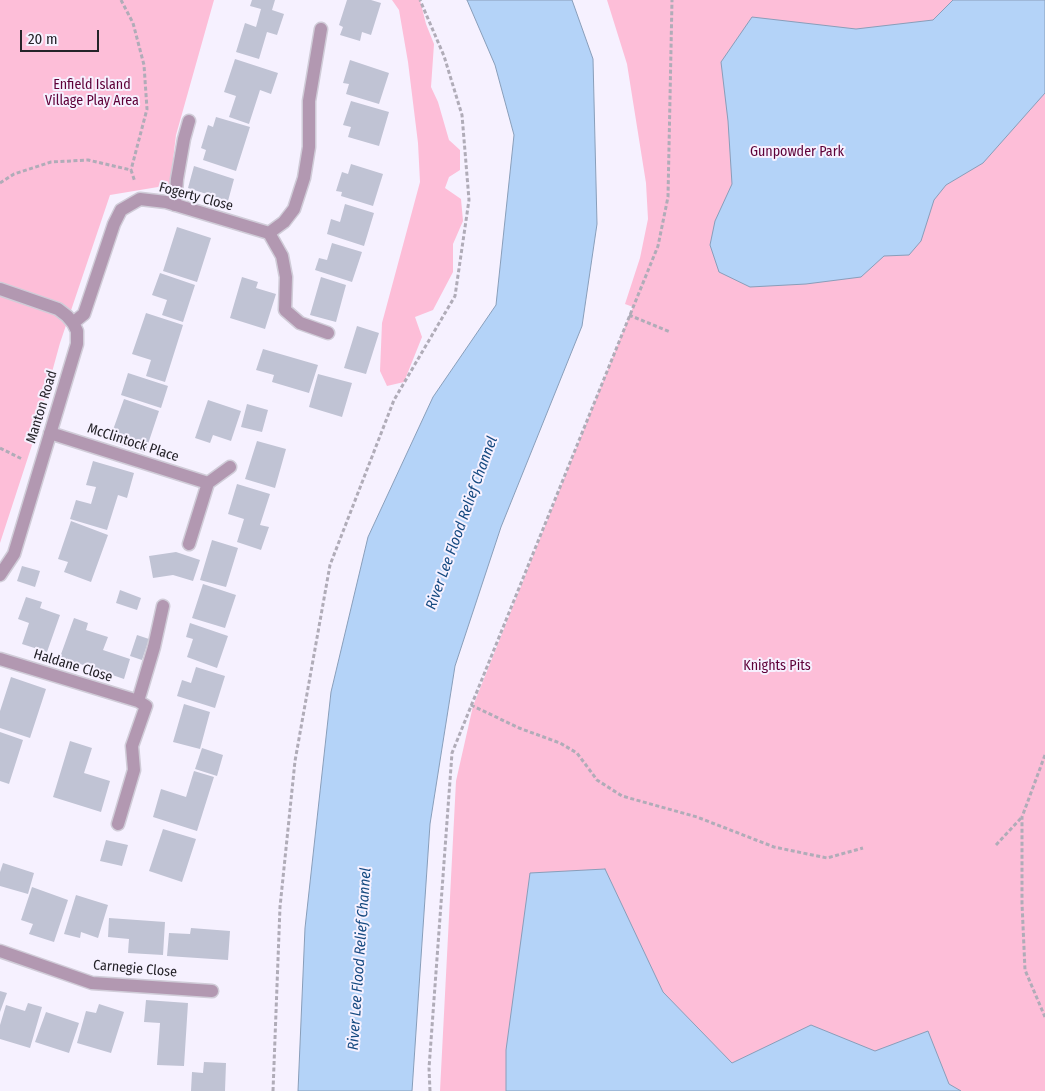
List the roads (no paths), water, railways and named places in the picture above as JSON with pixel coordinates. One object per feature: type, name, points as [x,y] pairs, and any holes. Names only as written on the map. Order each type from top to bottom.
[{"type":"street","points":[[321,29],[309,101],[309,147],[304,178],[294,209],[284,222],[269,233],[282,256],[286,277],[285,310],[300,323],[328,333]]},
{"type":"street","points":[[175,205],[182,147],[189,121]]},
{"type":"street","name":"Fogerty Close","points":[[73,323],[84,314],[114,224],[121,210],[140,199],[175,205],[269,233]]},
{"type":"street","points":[[0,289],[58,309],[73,323]]},
{"type":"street","name":"Manton Road","points":[[0,576],[14,554],[77,344],[73,323]]},
{"type":"street","name":"McClintock Place","points":[[50,433],[208,482]]},
{"type":"street","points":[[189,544],[208,482],[230,467]]},
{"type":"street","points":[[118,824],[134,770],[132,746],[146,706],[138,701],[154,648],[162,606]]},
{"type":"street","name":"Haldane Close","points":[[0,659],[138,701]]},
{"type":"street","name":"Carnegie Close","points":[[0,951],[92,983],[212,990]]},
{"type":"water","name":"River Lee Flood Relief Channel","points":[[467,0],[572,0],[593,59],[597,224],[582,326],[501,527],[455,666],[430,824],[412,1091],[298,1091],[305,928],[331,692],[368,537],[433,397],[496,305],[514,135],[495,65]]},
{"type":"water","points":[[953,0],[1045,0],[1045,93],[983,163],[946,185],[934,200],[921,241],[909,255],[884,256],[861,277],[806,284],[750,287],[719,272],[710,245],[715,221],[732,184],[728,121],[721,62],[752,17],[856,29],[933,20]]},
{"type":"water","points":[[605,869],[663,992],[732,1063],[811,1025],[875,1051],[928,1031],[949,1084],[961,1091],[506,1091],[506,1050],[530,873]]},
{"type":"park label","name":"Enfield Island Village Play Area","points":[[92,94]]},
{"type":"park label","name":"Gunpowder Park","points":[[797,152]]},
{"type":"park label","name":"Knights Pits","points":[[777,666]]}]
